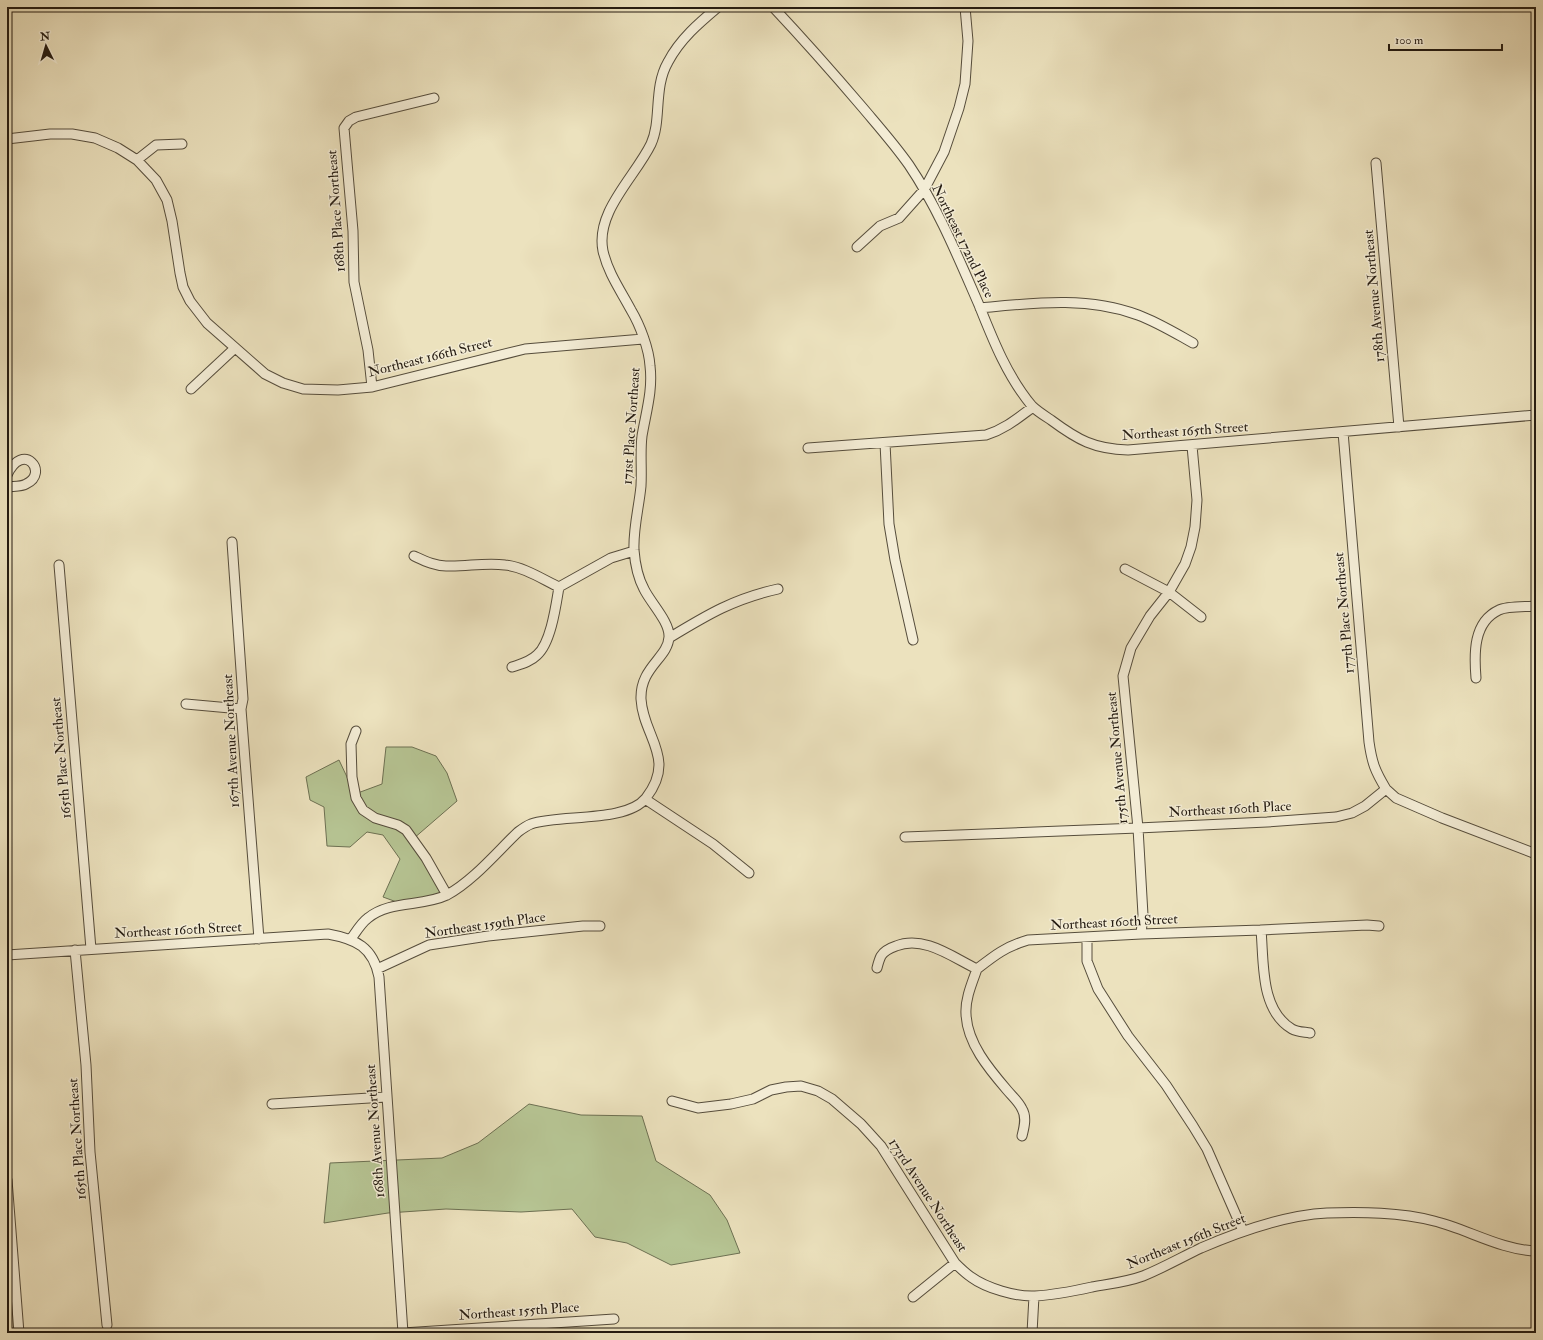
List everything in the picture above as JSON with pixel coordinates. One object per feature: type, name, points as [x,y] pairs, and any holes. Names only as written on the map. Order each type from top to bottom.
[{"type":"street","name":"171st Place Northeast","points":[[669,638],[669,629],[663,618],[654,607],[639,579],[634,551],[641,486],[642,438],[650,390],[650,367],[648,353],[632,312],[608,268],[602,250],[602,237],[604,224],[614,202],[651,144],[655,129],[660,80],[666,64],[677,47],[718,7]]},
{"type":"street","name":"Northeast 172nd Place","points":[[773,7],[837,77],[909,165],[951,241],[999,354],[1016,383],[1033,407]]},
{"type":"street","points":[[857,247],[880,226],[899,218],[924,190],[944,152],[959,108],[965,84],[968,41],[965,7]]},
{"type":"street","name":"168th Place Northeast","points":[[372,387],[368,350],[354,282],[353,231],[344,128],[349,121],[356,117],[434,98]]},
{"type":"street","points":[[7,139],[50,134],[72,134],[95,138],[118,148],[137,160],[156,180],[167,200],[183,287],[190,301],[207,322],[235,348],[191,389]]},
{"type":"street","points":[[137,160],[156,145],[182,144]]},
{"type":"street","name":"178th Avenue Northeast","points":[[1376,163],[1399,427]]},
{"type":"street","points":[[980,308],[1030,303],[1080,302],[1107,306],[1138,315],[1193,343]]},
{"type":"street","name":"Northeast 166th Street","points":[[235,348],[265,374],[283,383],[303,389],[338,390],[372,387],[525,349],[643,339]]},
{"type":"street","points":[[808,448],[986,435],[1011,424],[1033,407]]},
{"type":"street","name":"Northeast 165th Street","points":[[1033,407],[1071,435],[1091,445],[1107,449],[1126,450],[1192,446],[1536,415]]},
{"type":"street","name":"177th Place Northeast","points":[[1343,432],[1369,742],[1372,762],[1376,774],[1386,789]]},
{"type":"street","points":[[884,443],[889,524],[895,560],[913,640]]},
{"type":"street","name":"175th Avenue Northeast","points":[[1141,934],[1144,915],[1138,828],[1123,676],[1131,648],[1150,616],[1169,592],[1185,564],[1191,547],[1195,527],[1197,500],[1192,446]]},
{"type":"street","points":[[7,475],[13,464],[19,460],[25,459],[35,465],[36,469],[33,478],[26,484],[7,487]]},
{"type":"street","name":"167th Avenue Northeast","points":[[232,542],[244,699],[241,709],[259,939]]},
{"type":"street","points":[[559,588],[611,558],[634,551]]},
{"type":"street","points":[[414,556],[431,564],[446,566],[485,563],[506,565],[525,570],[559,588]]},
{"type":"street","name":"165th Place Northeast","points":[[59,565],[91,949]]},
{"type":"street","points":[[1125,569],[1169,592],[1201,617]]},
{"type":"street","points":[[512,667],[528,662],[539,654],[545,645],[553,622],[559,588]]},
{"type":"street","points":[[351,939],[367,918],[377,912],[391,907],[431,901],[464,884],[518,832],[528,825],[547,821],[599,816],[628,810],[645,799],[657,779],[659,767],[657,751],[641,702],[641,690],[644,678],[665,649],[669,638],[728,604],[761,593],[778,590]]},
{"type":"street","points":[[1476,678],[1474,654],[1478,635],[1483,624],[1491,615],[1500,609],[1536,606]]},
{"type":"street","points":[[186,704],[241,709]]},
{"type":"street","points":[[356,731],[351,744],[352,777],[356,798],[363,810],[375,818],[398,825],[406,830],[426,858],[447,894]]},
{"type":"street","points":[[1386,789],[1396,798],[1434,815],[1536,854]]},
{"type":"street","name":"Northeast 160th Place","points":[[905,837],[1138,828],[1336,817],[1352,813],[1365,806],[1386,789]]},
{"type":"street","points":[[645,799],[713,844],[749,873]]},
{"type":"street","name":"Northeast 160th Street","points":[[977,969],[1000,951],[1012,944],[1028,940],[1366,925],[1379,926]]},
{"type":"street","name":"Northeast 159th Place","points":[[377,969],[429,945],[488,936],[583,926],[600,926]]},
{"type":"street","points":[[1261,930],[1265,977],[1270,1003],[1283,1022],[1294,1030],[1310,1033]]},
{"type":"street","name":"Northeast 160th Street","points":[[7,955],[328,934],[351,939]]},
{"type":"street","points":[[1087,938],[1087,961],[1098,989],[1128,1036],[1166,1085],[1193,1126],[1206,1149],[1243,1231]]},
{"type":"street","name":"168th Avenue Northeast","points":[[351,939],[364,948],[377,969],[379,977],[402,1333]]},
{"type":"street","points":[[877,968],[881,955],[889,948],[901,944],[917,942],[933,947],[977,969],[967,997],[966,1013],[968,1028],[976,1048],[994,1075],[1023,1110],[1025,1125],[1022,1136]]},
{"type":"street","name":"165th Place Northeast","points":[[75,950],[86,1065],[90,1152],[107,1325]]},
{"type":"street","name":"173rd Avenue Northeast","points":[[672,1101],[698,1108],[731,1104],[753,1098],[771,1090],[786,1087],[801,1086],[818,1091],[832,1099],[860,1124],[881,1146],[955,1263],[971,1278],[993,1288],[1034,1296]]},
{"type":"street","points":[[272,1104],[386,1096]]},
{"type":"street","points":[[7,1180],[20,1333]]},
{"type":"street","name":"Northeast 156th Street","points":[[1034,1296],[1116,1283],[1142,1276],[1243,1231],[1303,1215],[1350,1213],[1405,1215],[1434,1221],[1498,1243],[1529,1251],[1536,1251]]},
{"type":"street","points":[[913,1297],[955,1263]]},
{"type":"street","points":[[1032,1333],[1034,1296]]},
{"type":"street","name":"Northeast 155th Place","points":[[402,1333],[614,1319]]},
{"type":"green space","points":[[386,747],[412,747],[436,756],[447,773],[457,801],[413,839],[447,895],[405,905],[383,897],[400,859],[383,835],[367,832],[350,847],[327,846],[324,807],[310,800],[306,777],[339,760],[355,794],[382,784]]},
{"type":"green space","points":[[529,1104],[581,1115],[642,1116],[656,1161],[710,1195],[727,1220],[740,1253],[671,1265],[627,1243],[595,1237],[572,1209],[521,1212],[446,1209],[388,1213],[324,1223],[330,1163],[442,1158],[478,1143]]}]
